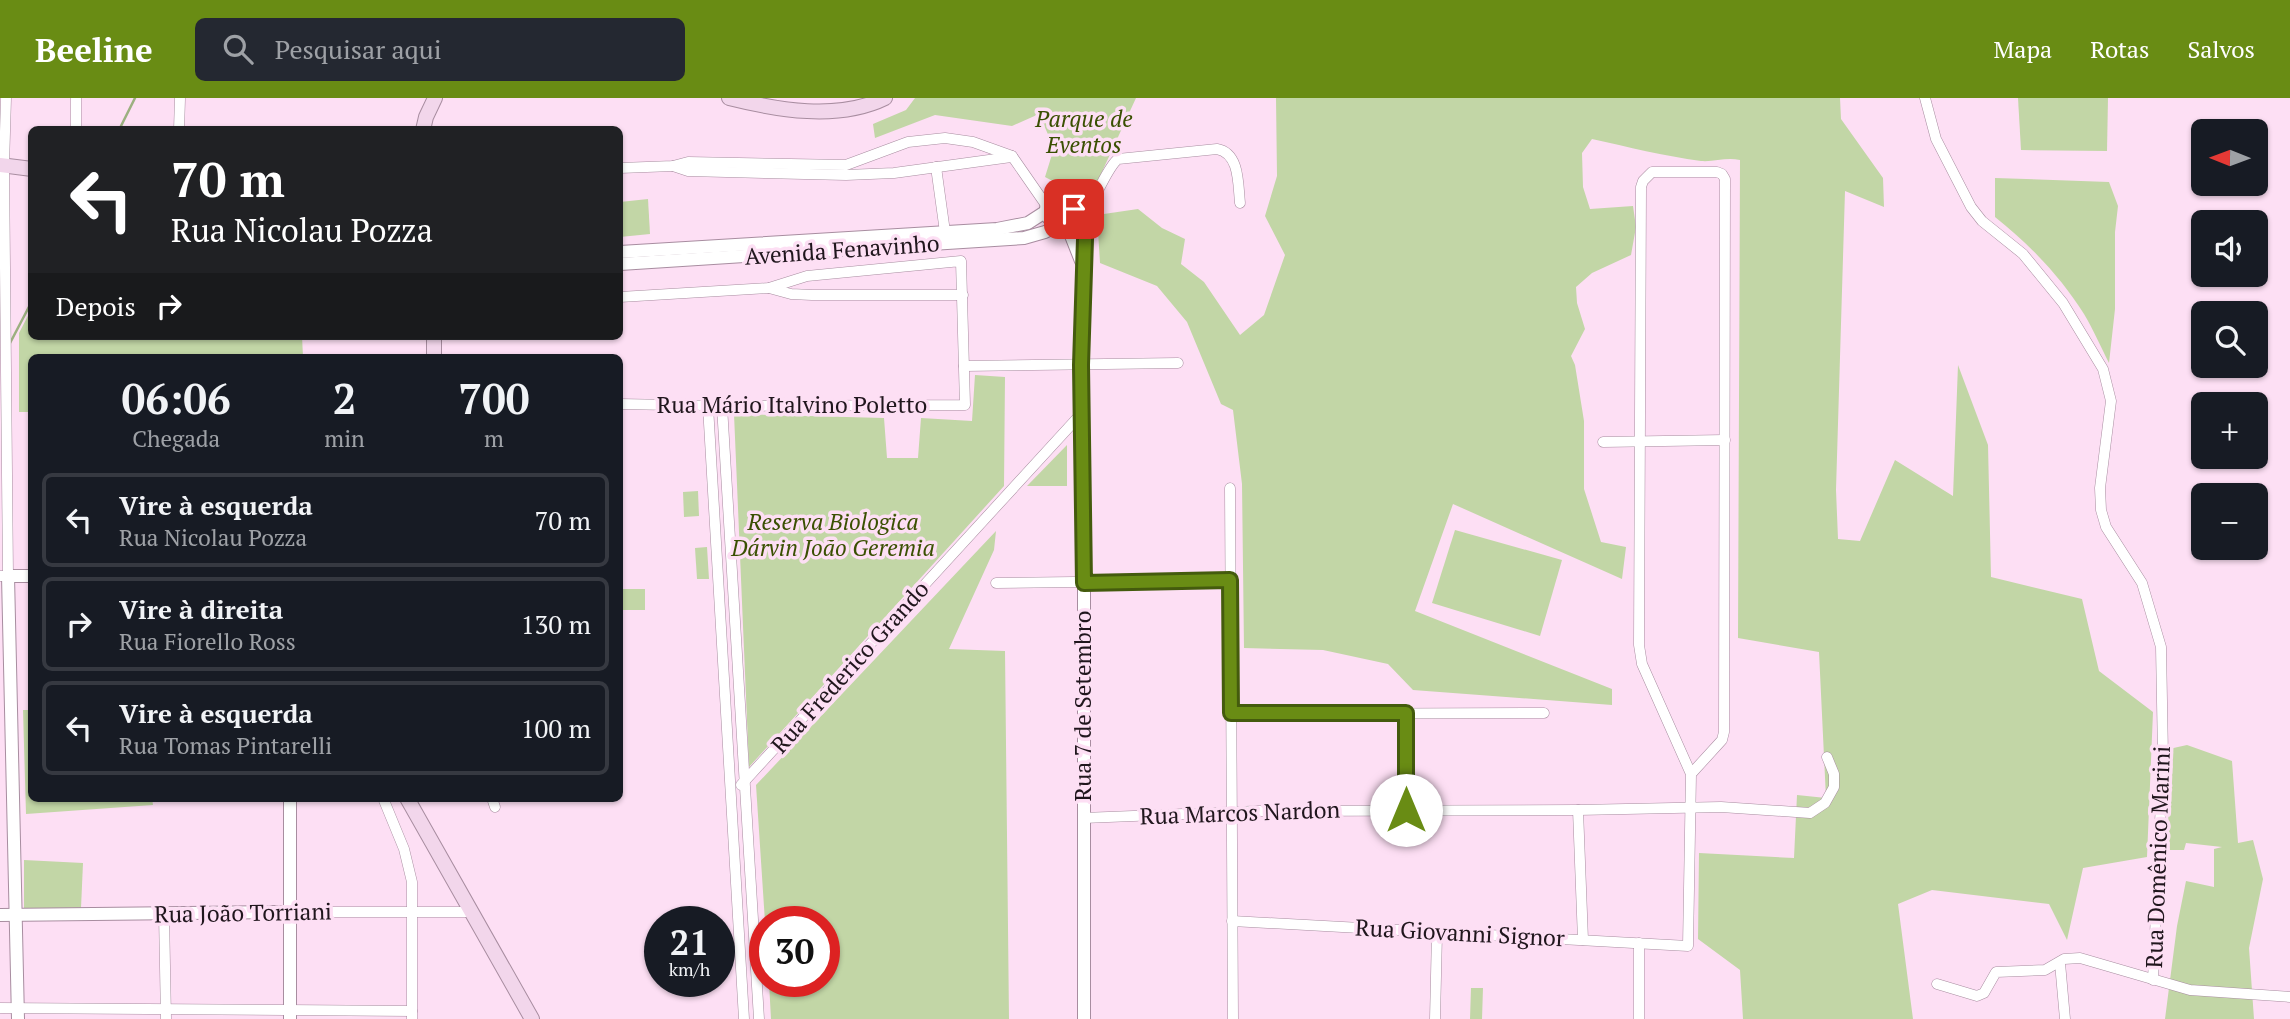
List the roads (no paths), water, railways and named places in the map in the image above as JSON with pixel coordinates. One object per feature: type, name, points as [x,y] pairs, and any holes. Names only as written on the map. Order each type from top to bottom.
[{"type":"main road","points":[[425,126],[435,98]]},
{"type":"main road","points":[[729,98],[788,109],[835,111],[870,106],[885,98]]},
{"type":"main road","points":[[2,165],[28,168]]},
{"type":"main road","points":[[409,802],[531,1019]]},
{"type":"street","points":[[6,98],[2,165],[4,576],[18,1013]]},
{"type":"street","points":[[76,98],[76,126]]},
{"type":"street","points":[[178,126],[180,98]]},
{"type":"street","name":"Rua Domênico Marini","points":[[1925,98],[1936,139],[1971,207],[1982,221],[2023,254],[2063,303],[2103,369],[2111,401],[2100,488],[2101,509],[2106,527],[2142,583],[2161,647],[2164,756],[2153,980],[2080,958],[2070,958],[2045,970],[1996,972],[1984,993],[1977,996],[1937,984]]},
{"type":"street","points":[[623,168],[673,166],[688,162],[846,165],[908,142],[945,138],[973,142],[1012,156],[1053,223],[1064,224],[1072,217],[1074,208],[1070,200],[1062,196],[1052,198],[1046,209]]},
{"type":"street","points":[[1074,208],[1090,205],[1106,172],[1118,159],[1217,149],[1223,150],[1235,167],[1240,203]]},
{"type":"street","points":[[673,166],[688,171],[894,173],[1012,156]]},
{"type":"street","points":[[936,167],[944,232]]},
{"type":"street","points":[[1690,809],[1691,775],[1642,664],[1639,645],[1641,187],[1652,172],[1717,172],[1725,179],[1724,732],[1722,740],[1691,775]]},
{"type":"street","name":"Rua 7 de Setembro","points":[[1074,208],[1084,224],[1081,365],[1084,1019]]},
{"type":"street","name":"Avenida Fenavinho","points":[[836,244],[944,232],[970,236],[1028,223],[1046,209]]},
{"type":"street","name":"Avenida Fenavinho","points":[[623,254],[634,257],[970,236],[1024,238],[1064,224]]},
{"type":"street","name":"Rua 7 de Setembro","points":[[1064,224],[1084,268]]},
{"type":"street","name":"Avenida Fenavinho","points":[[623,262],[634,257]]},
{"type":"street","points":[[623,297],[769,288],[807,276],[961,261],[964,366],[1178,363]]},
{"type":"street","points":[[769,288],[792,294],[812,295],[963,295]]},
{"type":"street","name":"Rua Mário Italvino Poletto","points":[[623,404],[722,407],[965,405],[964,366]]},
{"type":"street","points":[[708,406],[744,1019]]},
{"type":"street","points":[[722,407],[758,1019]]},
{"type":"street","name":"Rua Frederico Grando","points":[[730,793],[743,783],[1081,414]]},
{"type":"street","points":[[1603,442],[1725,440]]},
{"type":"street","points":[[1230,488],[1233,1019]]},
{"type":"street","points":[[4,576],[28,576]]},
{"type":"street","points":[[718,578],[732,578]]},
{"type":"street","points":[[996,583],[1230,580]]},
{"type":"street","points":[[720,630],[734,628]]},
{"type":"street","points":[[1231,713],[1544,713]]},
{"type":"street","points":[[1406,713],[1406,810]]},
{"type":"street","name":"Rua Marcos Nardon","points":[[1083,818],[1406,810],[1739,807],[1810,813],[1825,803],[1834,787],[1834,774],[1827,757]]},
{"type":"street","points":[[290,802],[290,1015]]},
{"type":"street","points":[[0,1008],[18,1013],[412,1015],[412,882],[385,802]]},
{"type":"street","points":[[388,809],[389,802]]},
{"type":"street","name":"Rua Giovanni Signor","points":[[1232,921],[1688,946],[1690,809]]},
{"type":"street","points":[[1578,810],[1583,940]]},
{"type":"street","name":"Rua João Torriani","points":[[0,915],[470,912]]},
{"type":"street","points":[[164,914],[166,1015]]},
{"type":"street","points":[[1435,1019],[1437,933]]},
{"type":"street","points":[[1639,943],[1639,1019]]},
{"type":"street","points":[[2060,963],[2065,1019]]},
{"type":"street","points":[[2153,980],[2190,990],[2290,997]]},
{"type":"waterway","points":[[121,126],[135,98]]},
{"type":"waterway","points":[[9,345],[28,309]]},
{"type":"park label","name":"Parque de Eventos","points":[[1084,132]]},
{"type":"park label","name":"Reserva Biologica Dárvin João Geremia","points":[[833,535]]}]
